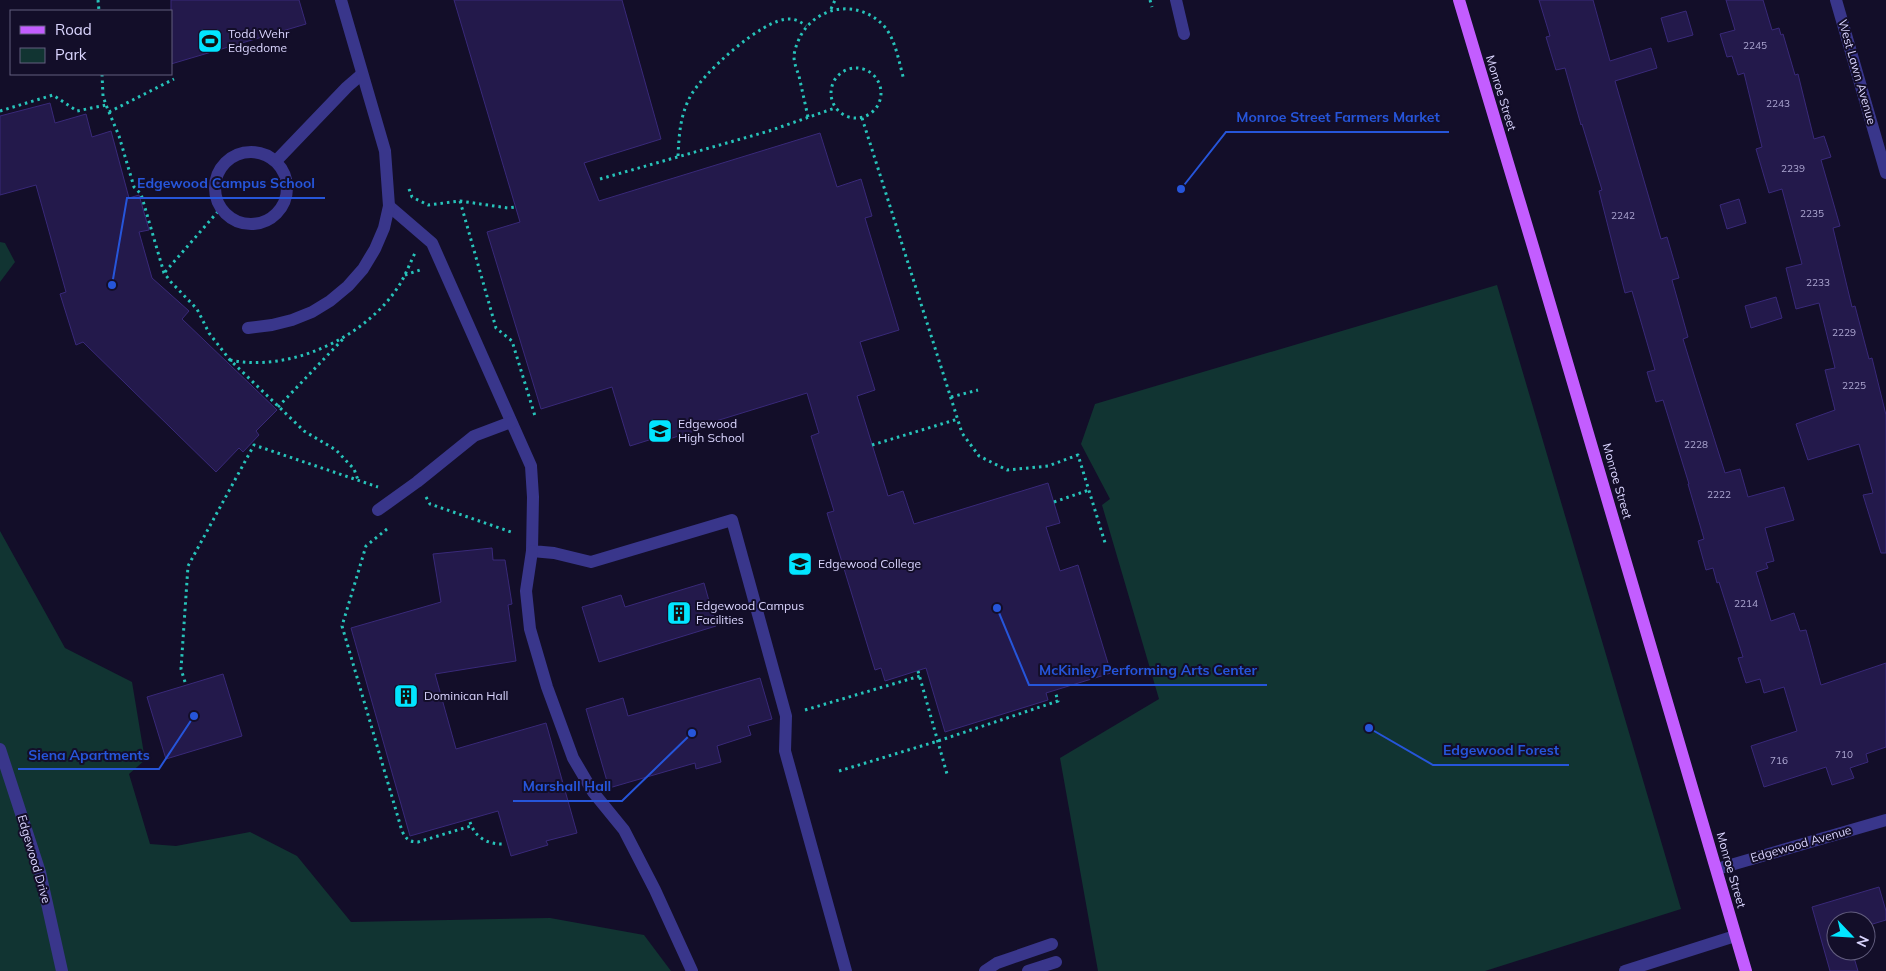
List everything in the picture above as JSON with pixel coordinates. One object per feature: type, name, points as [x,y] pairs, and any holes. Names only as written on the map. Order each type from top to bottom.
[{"type":"main road","name":"Monroe Street","points":[[1459,0],[1746,971]]},
{"type":"street","points":[[248,328],[292,320],[312,312],[330,301],[348,286],[363,269],[375,249],[384,228],[389,206],[384,151],[341,0]]},
{"type":"street","points":[[1176,0],[1184,34]]},
{"type":"street","name":"West Lawn Avenue","points":[[1836,0],[1886,173]]},
{"type":"street","points":[[276,161],[347,86],[362,74]]},
{"type":"street","points":[[255,151],[267,154],[284,171],[288,183],[287,196],[282,207],[274,217],[263,222],[251,224],[233,219],[221,208],[216,197],[215,185],[218,174],[224,164],[233,156],[255,151]]},
{"type":"street","points":[[389,206],[432,243],[531,466],[534,497],[533,533],[526,591],[530,630],[547,687],[572,758],[593,792],[624,830],[655,890],[692,971]]},
{"type":"street","points":[[378,510],[417,482],[474,436],[511,422]]},
{"type":"street","points":[[532,551],[554,553],[591,562],[732,520],[786,716],[785,751],[846,971]]},
{"type":"street","name":"Edgewood Drive","points":[[0,749],[40,872],[62,971]]},
{"type":"street","name":"Edgewood Avenue","points":[[1717,869],[1886,820]]},
{"type":"street","points":[[1625,971],[1735,936]]},
{"type":"street","points":[[985,971],[997,963],[1052,944]]},
{"type":"street","points":[[1028,971],[1056,962]]},
{"type":"path","points":[[831,9],[834,0]]},
{"type":"path","points":[[1150,0],[1152,7]]},
{"type":"path","points":[[808,117],[794,57],[798,41],[806,26],[818,16],[831,9],[848,7],[859,10],[878,21],[890,35],[904,80]]},
{"type":"path","points":[[678,156],[682,116],[689,97],[731,50],[768,26],[787,18],[797,20],[806,26]]},
{"type":"path","points":[[849,68],[866,69],[878,79],[882,95],[880,102],[876,109],[862,118],[847,117],[835,108],[832,100],[831,92],[836,77],[849,68]]},
{"type":"path","points":[[102,75],[103,96],[119,136],[134,187],[141,194],[164,273],[197,309],[209,333],[230,360],[304,431],[336,450],[354,469],[358,480]]},
{"type":"path","points":[[109,112],[174,78]]},
{"type":"path","points":[[0,110],[53,95],[77,111],[106,105]]},
{"type":"path","points":[[600,179],[769,131],[835,108]]},
{"type":"path","points":[[862,118],[962,433],[979,456],[1007,470],[1048,466],[1078,455],[1106,546]]},
{"type":"path","points":[[408,181],[412,197],[428,205],[460,201],[508,208],[515,207]]},
{"type":"path","points":[[460,201],[496,328],[512,341],[535,416]]},
{"type":"path","points":[[164,273],[221,208]]},
{"type":"path","points":[[278,407],[345,337]]},
{"type":"path","points":[[951,398],[978,390]]},
{"type":"path","points":[[872,445],[958,419]]},
{"type":"path","points":[[185,682],[181,669],[188,566],[254,445],[378,487]]},
{"type":"path","points":[[386,482],[368,495],[389,527],[366,546],[342,626],[402,831],[406,839],[418,842],[470,824],[482,840],[496,845],[505,844]]},
{"type":"path","points":[[417,482],[430,504],[517,534],[533,533]]},
{"type":"path","points":[[1054,502],[1089,490]]},
{"type":"path","points":[[918,671],[947,774]]},
{"type":"path","points":[[786,716],[920,676]]},
{"type":"path","points":[[839,771],[938,741],[1058,701],[1055,691]]},
{"type":"green space","points":[[0,242],[5,243],[15,262],[0,282]]},
{"type":"green space","points":[[1497,285],[1681,909],[1485,971],[1098,971],[1060,758],[1159,699],[1102,505],[1110,499],[1081,444],[1095,404]]},
{"type":"green space","points":[[0,531],[65,648],[132,682],[145,760],[129,774],[150,844],[176,846],[250,832],[297,856],[351,922],[550,918],[644,935],[671,971],[0,971]]},
{"type":"building","name":"Todd Wehr Edgedome","points":[[171,0],[299,0],[306,24],[172,64]]},
{"type":"building","name":"Edgewood High School","points":[[454,0],[622,0],[661,139],[584,163],[599,201],[820,133],[837,187],[861,179],[872,216],[865,218],[899,330],[860,342],[875,390],[857,396],[888,496],[903,491],[914,524],[1048,483],[1060,523],[1046,527],[1060,571],[1078,565],[1111,673],[1046,693],[1048,700],[945,732],[926,668],[885,681],[881,668],[875,670],[827,513],[834,511],[811,436],[819,433],[807,393],[703,425],[704,428],[669,439],[668,434],[630,446],[612,387],[541,409],[487,232],[520,222]]},
{"type":"building","points":[[1539,0],[1593,0],[1610,61],[1651,48],[1657,68],[1615,81],[1661,239],[1667,237],[1679,278],[1672,280],[1688,337],[1683,339],[1725,473],[1740,469],[1748,497],[1784,487],[1794,520],[1765,528],[1774,561],[1766,563],[1768,568],[1756,572],[1771,621],[1794,613],[1800,631],[1806,630],[1821,685],[1886,663],[1886,747],[1866,754],[1868,762],[1850,768],[1854,778],[1832,785],[1826,767],[1764,787],[1751,746],[1797,731],[1784,687],[1764,693],[1760,679],[1746,683],[1738,658],[1743,657],[1719,582],[1717,583],[1713,568],[1706,570],[1698,541],[1704,539],[1689,484],[1663,400],[1656,402],[1647,372],[1655,370],[1632,291],[1625,293],[1599,191],[1602,190],[1565,68],[1556,70],[1546,37],[1550,36]]},
{"type":"building","points":[[1726,0],[1763,0],[1772,30],[1779,28],[1781,35],[1783,34],[1795,75],[1798,74],[1814,139],[1824,136],[1831,157],[1821,160],[1840,226],[1833,228],[1852,307],[1855,306],[1869,359],[1872,358],[1886,415],[1886,553],[1881,553],[1863,495],[1873,493],[1859,444],[1808,460],[1796,424],[1835,410],[1825,370],[1835,368],[1819,303],[1796,309],[1786,268],[1802,264],[1782,189],[1769,193],[1756,149],[1762,147],[1744,73],[1738,75],[1732,56],[1727,57],[1720,34],[1735,30]]},
{"type":"building","points":[[1686,11],[1693,35],[1668,42],[1661,18]]},
{"type":"building","points":[[50,103],[55,123],[86,114],[92,137],[111,131],[129,198],[139,195],[149,230],[139,232],[152,278],[189,311],[182,319],[277,410],[256,431],[259,435],[243,452],[239,448],[216,472],[83,342],[76,345],[60,294],[66,292],[36,185],[0,195],[0,116]]},
{"type":"building","points":[[1739,199],[1746,223],[1727,229],[1720,205]]},
{"type":"building","points":[[1776,297],[1782,318],[1751,328],[1745,306]]},
{"type":"building","name":"Dominican Hall","points":[[492,548],[493,560],[505,560],[512,604],[508,605],[516,661],[435,674],[456,749],[546,723],[577,833],[546,841],[548,845],[511,856],[498,811],[410,836],[351,628],[441,602],[433,554]]},
{"type":"building","points":[[704,583],[716,626],[599,662],[582,607],[621,595],[625,607]]},
{"type":"building","points":[[223,674],[242,736],[166,759],[147,697]]},
{"type":"building","points":[[760,678],[772,719],[748,726],[751,735],[717,746],[721,762],[696,769],[695,763],[609,788],[586,709],[623,698],[628,716]]},
{"type":"building","points":[[1879,887],[1886,911],[1886,920],[1876,923],[1876,911],[1826,911],[1826,957],[1812,907]]},
{"type":"building","points":[[1827,961],[1855,961],[1858,971],[1830,971]]},
{"type":"place","name":"Todd Wehr Edgedome","points":[[210,41]]},
{"type":"place","name":"Monroe Street Farmers Market","points":[[1181,189]]},
{"type":"place","name":"Edgewood Campus School","points":[[112,285]]},
{"type":"place","name":"Edgewood High School","points":[[660,431]]},
{"type":"place","name":"Edgewood College","points":[[800,564]]},
{"type":"place","name":"McKinley Performing Arts Center","points":[[997,608]]},
{"type":"place","name":"Edgewood Campus Facilities","points":[[679,613]]},
{"type":"place","name":"Dominican Hall","points":[[406,696]]},
{"type":"place","name":"Siena Apartments","points":[[194,716]]},
{"type":"place","name":"Edgewood Forest","points":[[1369,728]]},
{"type":"place","name":"Marshall Hall","points":[[692,733]]}]
